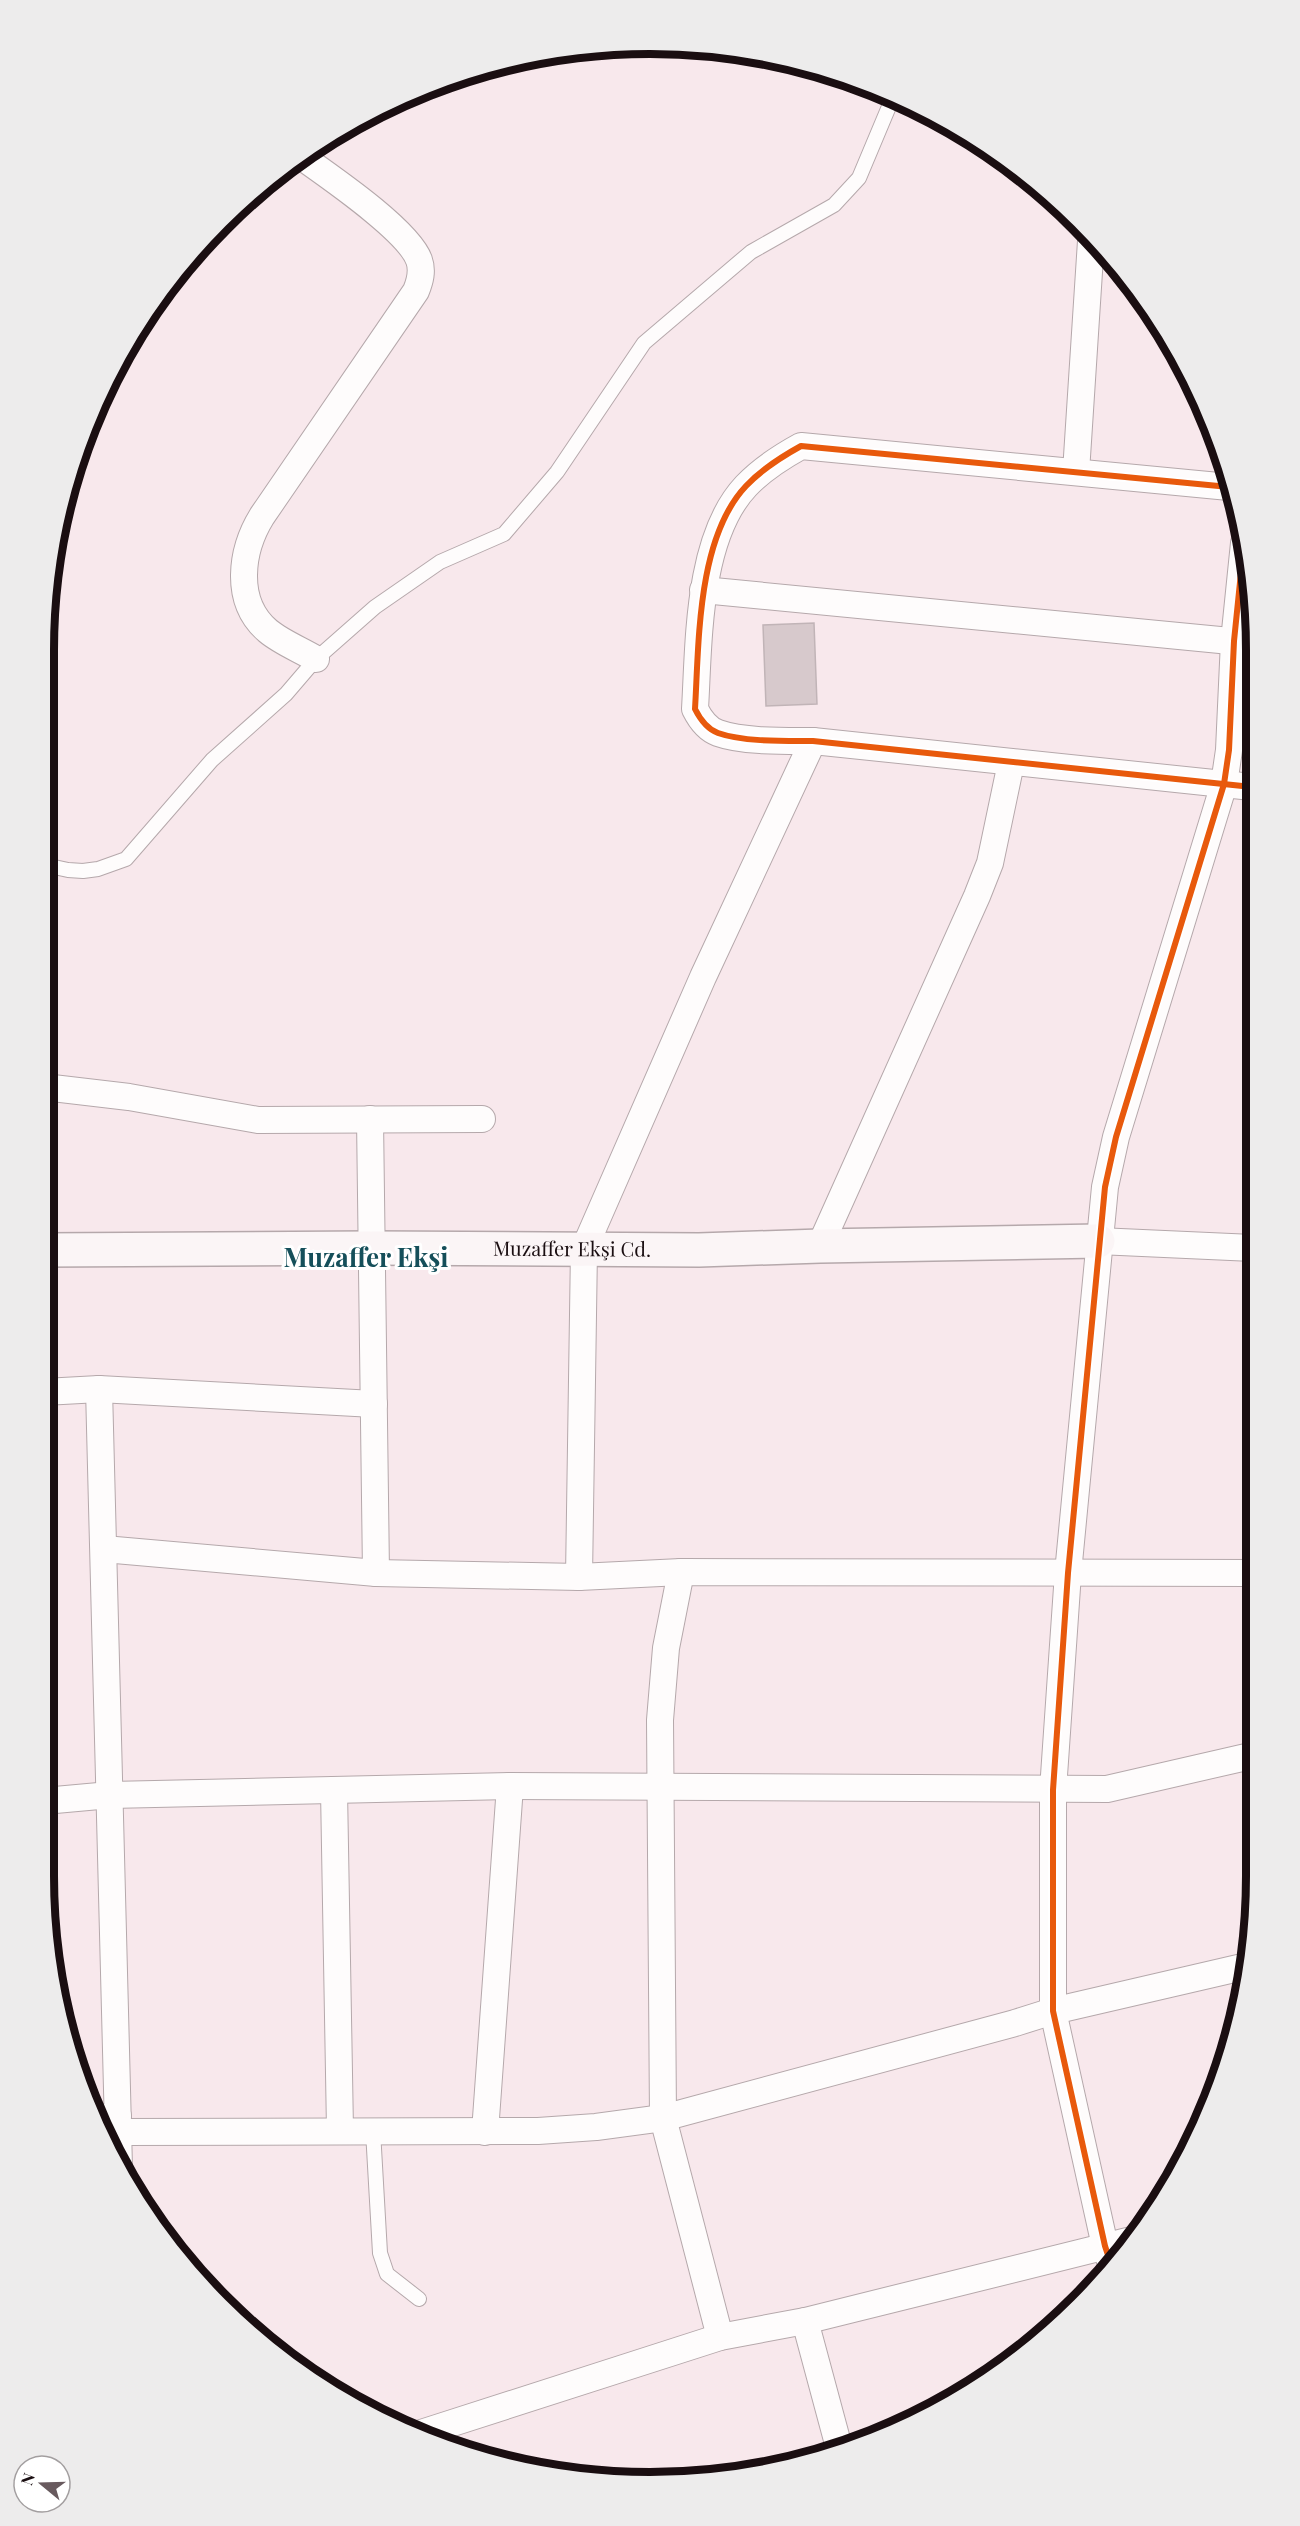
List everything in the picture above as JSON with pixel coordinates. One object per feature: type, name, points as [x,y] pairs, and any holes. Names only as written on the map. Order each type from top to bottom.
[{"type":"street","points":[[308,162],[384,219],[414,250],[421,271],[416,291],[262,516],[246,548],[243,579],[252,608],[259,620],[268,631],[316,659]]},
{"type":"street","points":[[1076,472],[1090,249]]},
{"type":"street","points":[[1223,486],[801,446],[771,463],[744,487],[722,520],[703,590],[695,709],[700,721],[717,733],[769,741],[813,741],[1246,786]]},
{"type":"street","points":[[703,590],[1243,642]]},
{"type":"street","points":[[1109,2256],[1053,2011],[1053,1790],[1068,1573],[1098,1241],[1105,1187],[1116,1137],[1224,784],[1243,642],[1243,596]]},
{"type":"street","points":[[579,1577],[584,1250],[703,977],[813,741]]},
{"type":"street","points":[[820,1246],[978,896],[990,863],[1011,763]]},
{"type":"street","points":[[54,1088],[129,1097],[258,1120],[482,1119]]},
{"type":"street","points":[[370,1119],[376,1573]]},
{"type":"street","points":[[1098,1241],[1246,1248]]},
{"type":"street","name":"Muzaffer Ekşi Cd.","points":[[54,1250],[371,1248],[699,1250],[1098,1241]]},
{"type":"street","points":[[54,1391],[99,1389],[374,1404]]},
{"type":"street","points":[[99,1389],[110,1795],[111,2122],[114,2137]]},
{"type":"street","points":[[104,1549],[376,1573],[579,1577],[681,1572],[1246,1573]]},
{"type":"street","points":[[681,1572],[672,1610],[662,1686],[660,1789],[663,2118],[720,2337]]},
{"type":"street","points":[[54,1799],[110,1795],[510,1786],[660,1789],[1107,1789],[1246,1757]]},
{"type":"street","points":[[485,2132],[510,1786]]},
{"type":"street","points":[[334,1790],[340,2130]]},
{"type":"street","points":[[111,2122],[373,2131],[485,2132],[596,2127],[663,2118],[1053,2011],[1239,1968]]},
{"type":"street","points":[[430,2430],[720,2337],[1109,2256]]},
{"type":"street","points":[[805,2321],[837,2441]]},
{"type":"lane","points":[[54,866],[83,871],[112,865],[126,859],[212,760],[286,694],[316,659],[375,607],[440,562],[504,534],[557,472],[644,343],[752,252],[834,205],[859,178],[890,104]]},
{"type":"lane","points":[[373,2131],[380,2253],[387,2274],[419,2299]]},
{"type":"building","points":[[814,623],[817,704],[766,706],[763,625]]},
{"type":"cycle path","points":[[1223,486],[801,446],[772,464],[746,486],[730,508],[718,533],[709,562],[704,592],[695,709],[710,729],[740,738],[813,741],[1246,786]]},
{"type":"cycle path","points":[[1108,2256],[1053,2011],[1053,1790],[1068,1573],[1105,1187],[1116,1137],[1224,784],[1229,750],[1234,641],[1241,572]]},
{"type":"district","name":"Muzaffer Ekşi","points":[[366,1258]]}]
